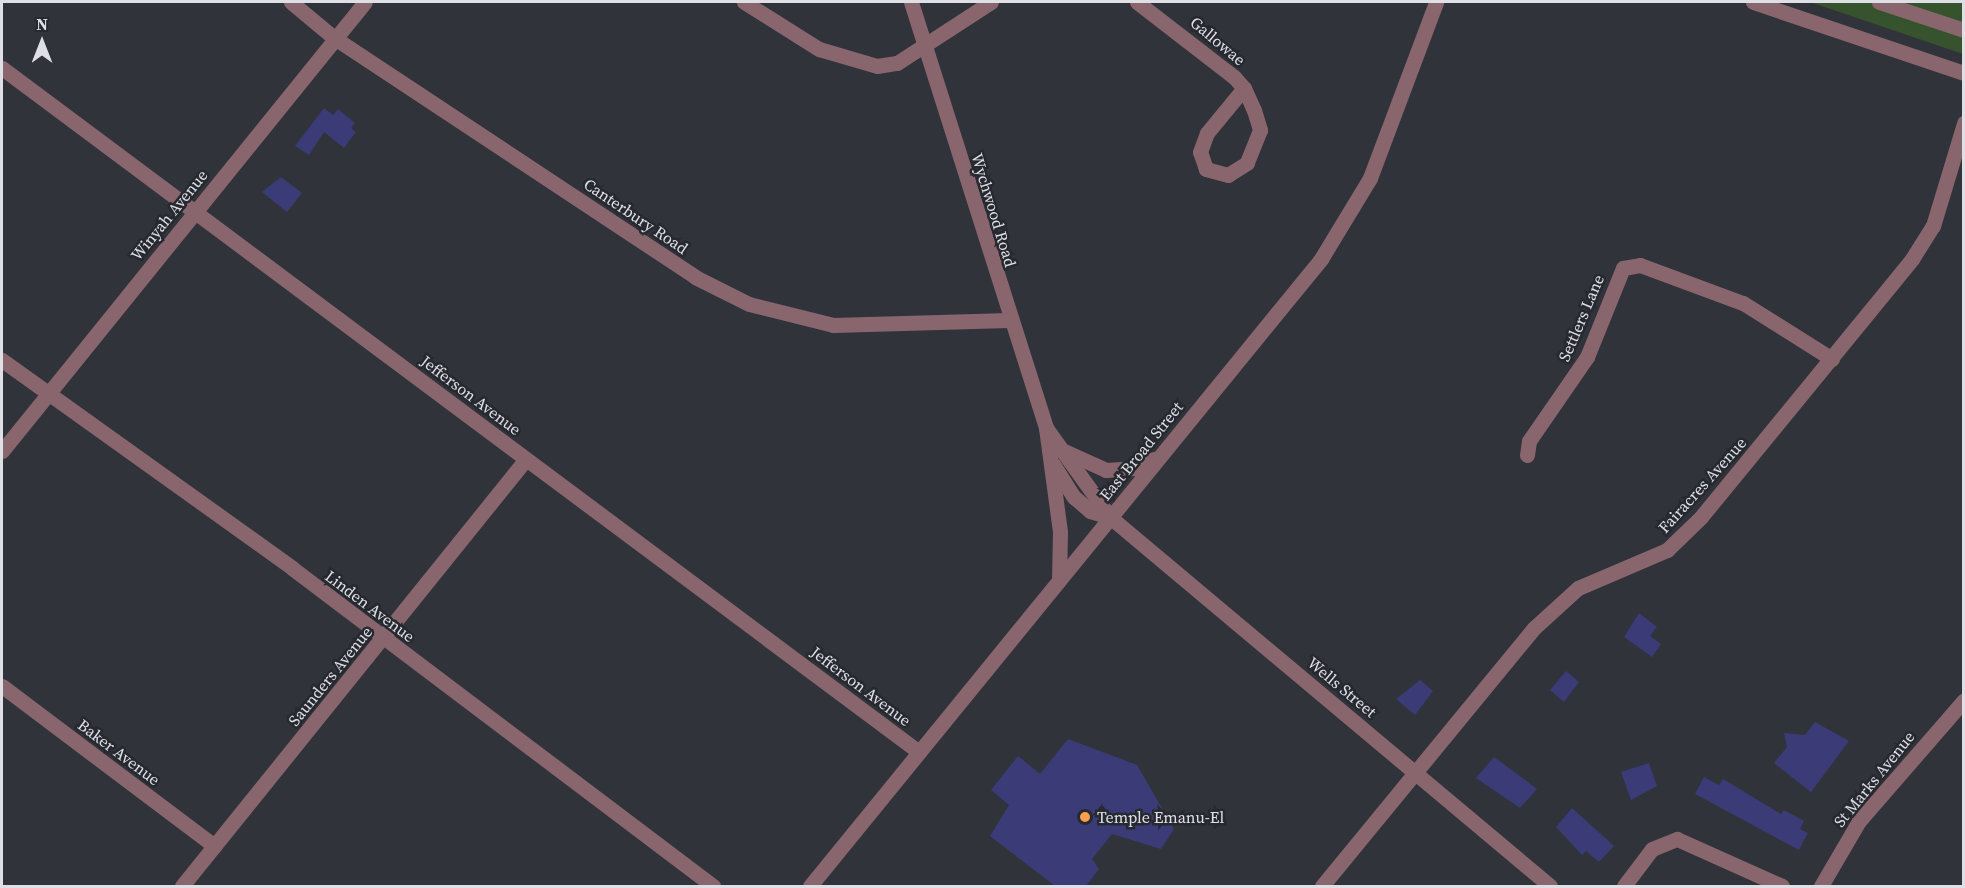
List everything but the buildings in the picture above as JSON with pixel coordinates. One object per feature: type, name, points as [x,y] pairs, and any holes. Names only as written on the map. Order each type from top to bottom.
[{"type":"street","name":"Canterbury Road","points":[[291,2],[333,37],[695,277],[749,304],[833,325],[1009,320]]},
{"type":"street","name":"Winyah Avenue","points":[[2,451],[333,37],[365,2]]},
{"type":"street","points":[[744,2],[845,59],[877,66],[897,63],[991,2]]},
{"type":"street","name":"Wychwood Road","points":[[911,2],[1009,320],[1055,453],[1060,532],[1059,580]]},
{"type":"street","name":"Gallowae","points":[[1137,2],[1244,88],[1260,130],[1256,148],[1228,176],[1206,169],[1200,152],[1207,134],[1244,88]]},
{"type":"street","name":"East Broad Street","points":[[810,886],[1159,456],[1264,333],[1350,214],[1383,147],[1436,2]]},
{"type":"street","points":[[1753,2],[1964,73]]},
{"type":"street","points":[[1879,2],[1922,8],[1964,30]]},
{"type":"street","name":"Jefferson Avenue","points":[[2,68],[919,752]]},
{"type":"street","name":"Fairacres Avenue","points":[[1322,886],[1534,628],[1578,588],[1667,550],[1832,359],[1933,226],[1964,123]]},
{"type":"street","name":"Settlers Lane","points":[[1527,455],[1529,441],[1587,357],[1623,268],[1640,265],[1743,303],[1832,359]]},
{"type":"street","name":"Linden Avenue","points":[[2,360],[383,639],[713,886]]},
{"type":"street","name":"Wychwood Road","points":[[1055,453],[1106,470],[1136,468],[1159,456]]},
{"type":"street","name":"Wychwood Road","points":[[1055,453],[1110,517]]},
{"type":"street","name":"Saunders Avenue","points":[[182,886],[526,459]]},
{"type":"street","name":"Wells Street","points":[[1110,517],[1550,886]]},
{"type":"street","name":"Baker Avenue","points":[[2,686],[214,846]]},
{"type":"street","name":"St Marks Avenue","points":[[1821,886],[1859,821],[1964,700]]},
{"type":"street","points":[[1624,886],[1652,849],[1677,839],[1782,886]]},
{"type":"green space","points":[[1810,2],[1963,2],[1963,54]]},
{"type":"place","name":"Temple Emanu-El","points":[[1085,817]]}]
